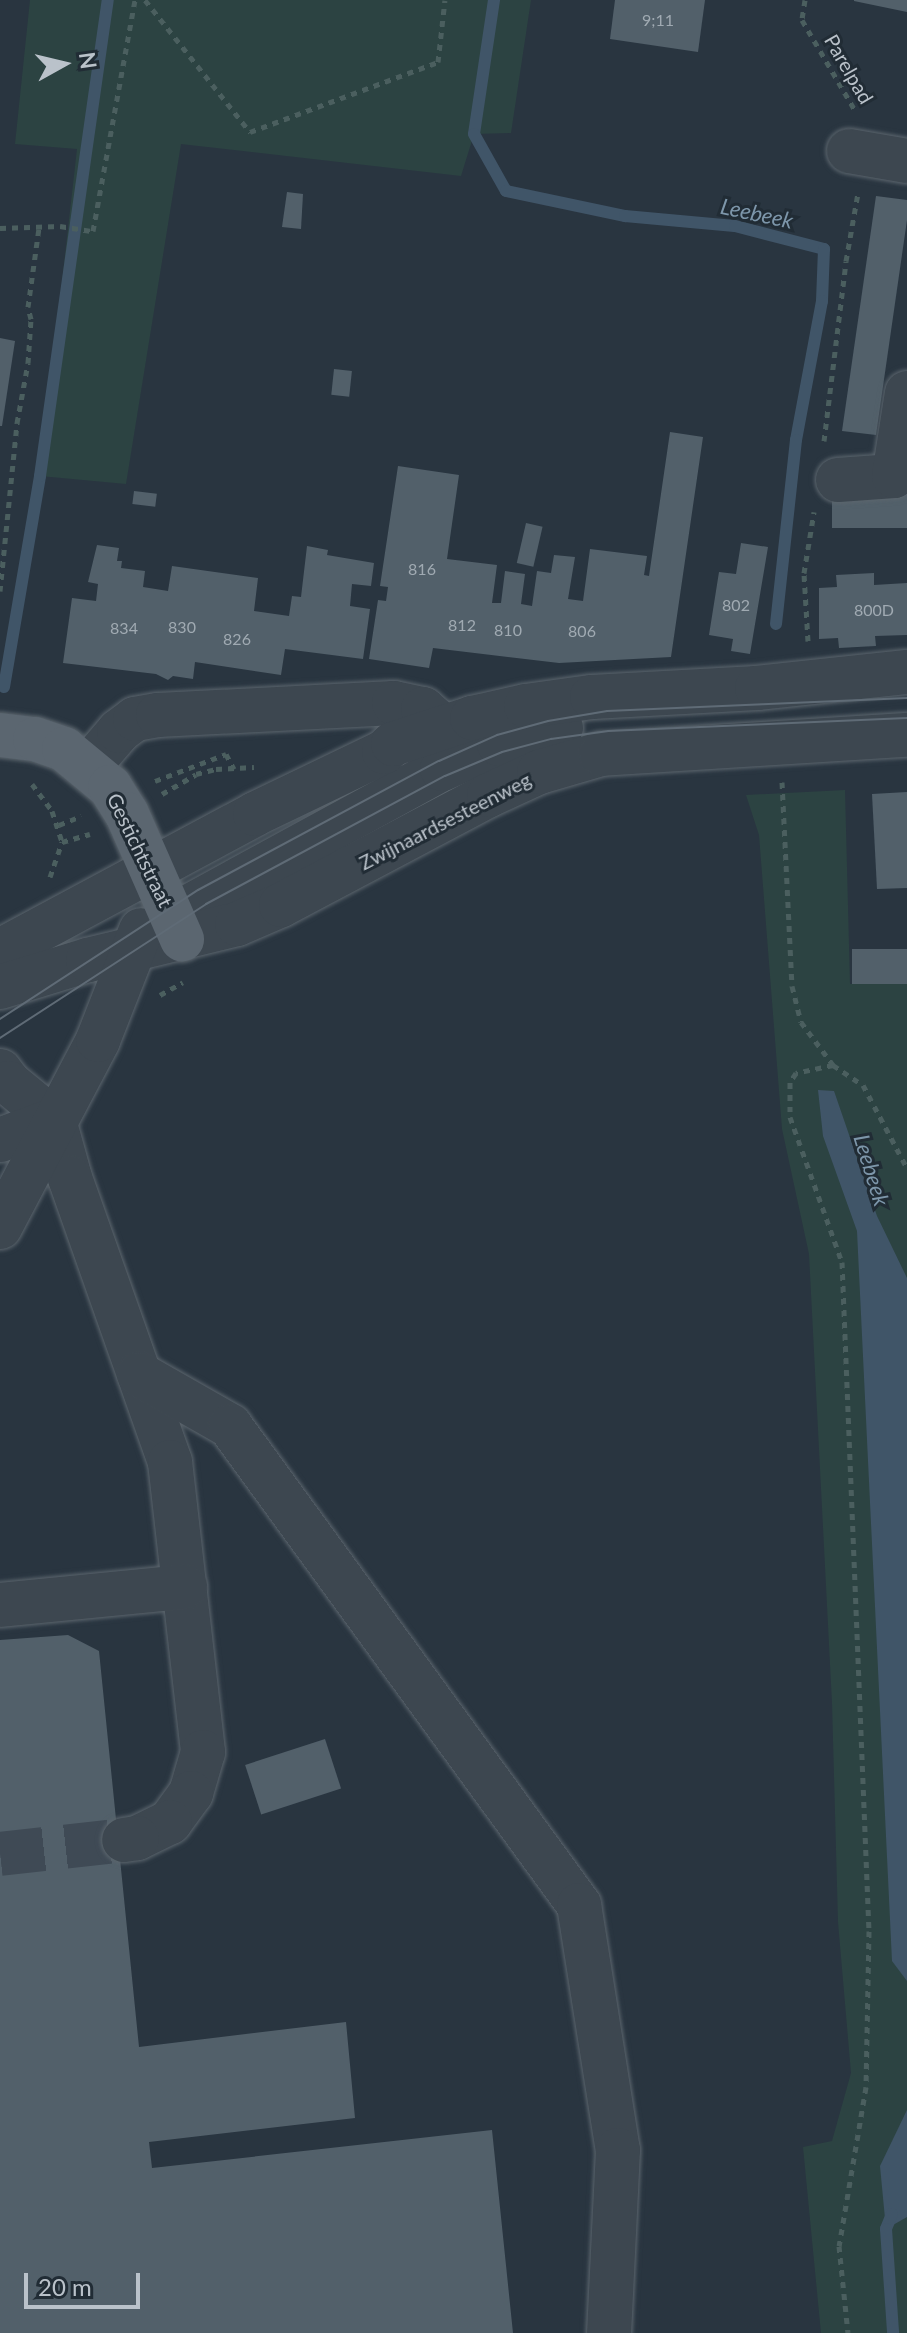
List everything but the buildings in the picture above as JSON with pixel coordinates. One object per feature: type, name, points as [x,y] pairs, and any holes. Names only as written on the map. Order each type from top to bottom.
[{"type":"main road","name":"Gestichtstraat","points":[[0,735],[35,739],[64,749],[89,766],[110,787],[127,814],[177,928]]},
{"type":"street","points":[[829,481],[894,476],[907,393]]},
{"type":"street","points":[[0,951],[255,814],[384,752],[393,744],[444,727],[526,706],[592,697],[812,682],[907,672]]},
{"type":"street","points":[[89,766],[119,731],[135,719],[158,715],[394,703],[423,709],[444,727]]},
{"type":"street","points":[[177,928],[442,769],[523,736],[607,721],[907,708]]},
{"type":"street","name":"Zwijnaardsesteenweg","points":[[0,987],[136,949],[177,928],[237,924],[281,905],[539,772],[601,754],[907,735]]},
{"type":"street","points":[[0,1227],[98,1040],[136,949],[152,869]]},
{"type":"street","points":[[0,1071],[9,1083],[54,1120],[70,1178],[170,1462],[203,1752],[191,1793],[170,1822],[137,1838],[124,1840]]},
{"type":"street","points":[[0,1140],[54,1120]]},
{"type":"street","points":[[139,1374],[230,1426],[579,1905],[618,2150],[609,2333]]},
{"type":"street","points":[[0,1605],[185,1587]]},
{"type":"path","points":[[0,228],[60,226],[93,231],[135,0]]},
{"type":"path","points":[[145,0],[250,132],[438,62],[445,0]]},
{"type":"path","name":"Parelpad","points":[[805,0],[802,20],[860,118],[876,156]]},
{"type":"path","points":[[812,682],[804,573],[829,481],[853,210]]},
{"type":"path","points":[[0,591],[17,423],[28,363],[31,319],[28,307],[39,228]]},
{"type":"path","points":[[781,741],[792,986],[801,1022],[833,1065],[863,1085],[907,1168]]},
{"type":"path","points":[[27,779],[39,790],[52,811],[62,842],[46,885]]},
{"type":"path","points":[[62,842],[88,836],[127,814]]},
{"type":"path","points":[[833,1065],[796,1073],[790,1082],[790,1117],[842,1262],[869,1931],[866,2087],[839,2246],[848,2333]]},
{"type":"green space","points":[[30,0],[531,0],[511,133],[474,134],[461,176],[181,144],[126,484],[40,476],[77,149],[15,144]]},
{"type":"green space","points":[[845,790],[850,984],[907,981],[907,2333],[821,2333],[803,2147],[832,2141],[851,2073],[838,1922],[832,1703],[809,1254],[782,1129],[759,835],[746,795]]},
{"type":"water","points":[[818,1090],[834,1091],[877,1216],[907,1278],[907,1981],[892,1961],[857,1231],[823,1136]]},
{"type":"water","points":[[907,2110],[907,2217],[886,2229],[880,2166]]},
{"type":"waterway","points":[[4,687],[40,476],[108,0]]},
{"type":"waterway","name":"Leebeek","points":[[494,0],[474,134],[506,191],[625,216],[735,226],[824,249],[822,301],[796,440],[776,624]]},
{"type":"waterway","points":[[892,2214],[886,2229],[893,2333]]},
{"type":"tunnel","points":[[0,1854],[124,1840]]},
{"type":"tram line","points":[[0,1019],[198,890],[439,761],[497,735],[548,721],[607,711],[907,698]]},
{"type":"tram line","points":[[0,1038],[206,904],[445,776],[502,752],[551,739],[608,731],[907,718]]}]
